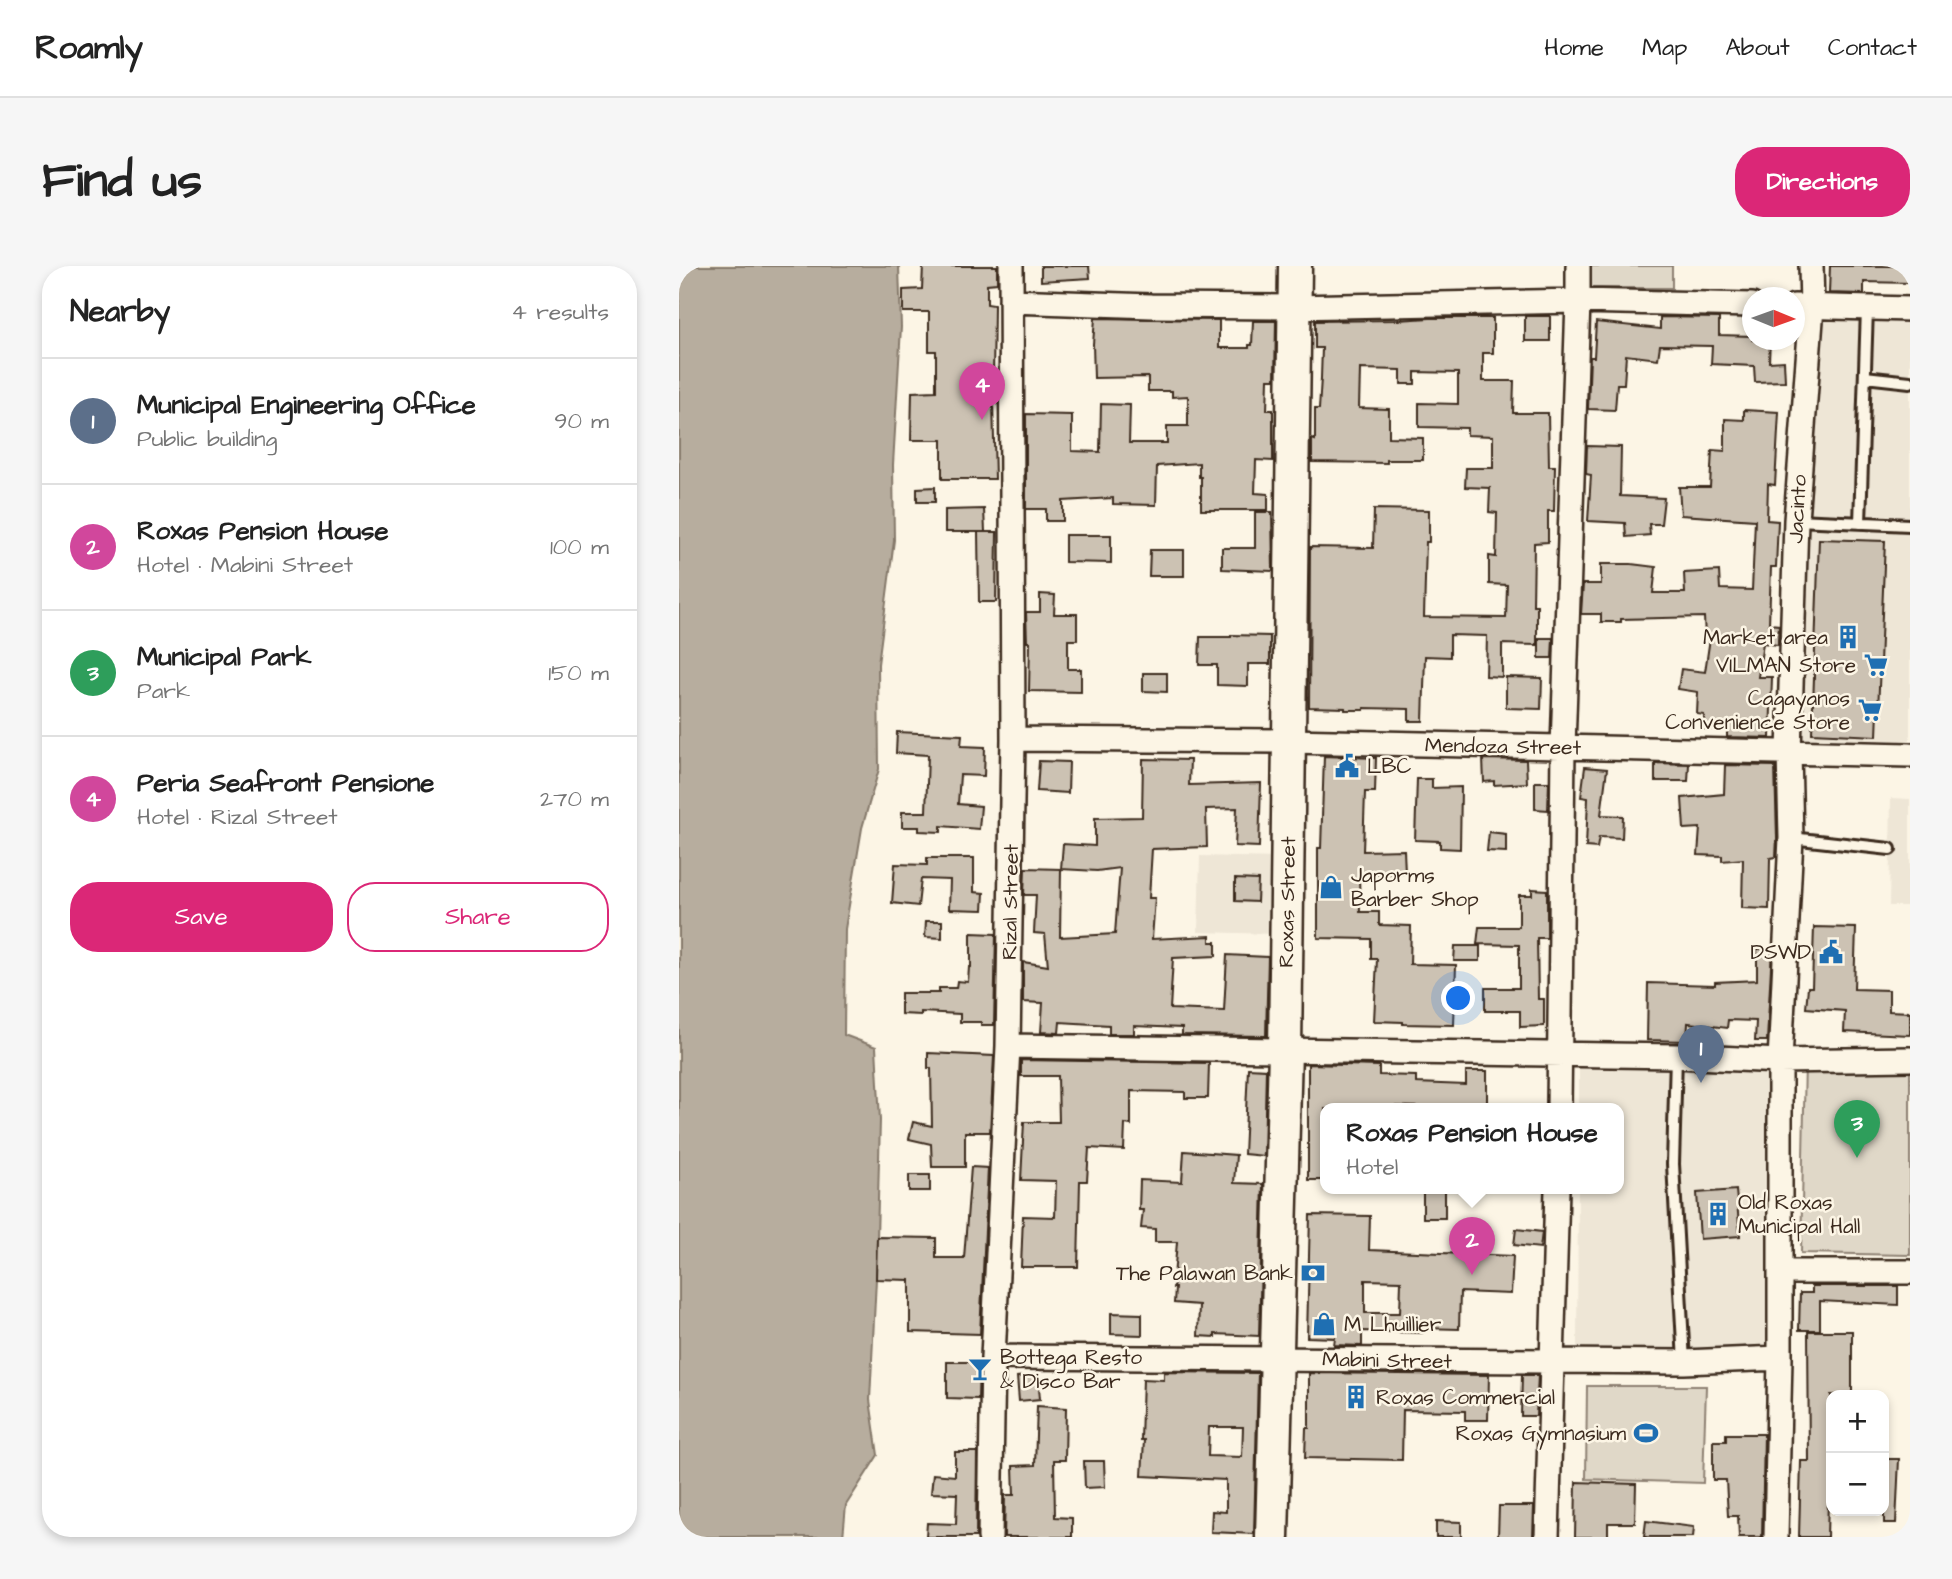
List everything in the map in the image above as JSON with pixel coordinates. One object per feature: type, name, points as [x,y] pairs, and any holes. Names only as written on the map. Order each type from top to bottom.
[{"type":"main road","name":"Roxas Street","points":[[1272,1537],[1285,1050],[1295,266]]},
{"type":"street","name":"Rizal Street","points":[[991,1537],[993,1357],[1008,1046],[1013,739],[1011,266]]},
{"type":"street","points":[[1559,1103],[1563,747],[1578,266]]},
{"type":"street","name":"Jacinto","points":[[1805,296],[1811,266]]},
{"type":"street","points":[[1011,300],[1151,306],[1293,307],[1578,301],[1742,305]]},
{"type":"street","points":[[1805,306],[1910,309]]},
{"type":"street","name":"Jacinto","points":[[1776,1537],[1781,1272],[1780,1061],[1791,838],[1789,752],[1801,350]]},
{"type":"street","name":"Mendoza Street","points":[[1013,739],[1289,741],[1910,755]]},
{"type":"street","points":[[1008,1046],[1676,1056],[1780,1061],[1910,1059]]},
{"type":"street","points":[[1547,1537],[1557,1194]]},
{"type":"street","points":[[1781,1272],[1910,1272]]},
{"type":"street","name":"Mabini Street","points":[[993,1357],[1553,1362],[1684,1362],[1780,1358]]},
{"type":"lane","points":[[1860,523],[1867,308]]},
{"type":"lane","points":[[1865,377],[1910,382]]},
{"type":"lane","points":[[1795,520],[1910,525]]},
{"type":"lane","points":[[1791,838],[1890,849]]},
{"type":"lane","points":[[1676,1056],[1673,1164],[1684,1362]]},
{"type":"shaded area","points":[[679,266],[899,266],[901,327],[893,465],[894,540],[878,664],[879,769],[862,828],[845,929],[844,1035],[876,1047],[880,1120],[870,1400],[878,1455],[846,1505],[843,1537],[679,1537]]},
{"type":"shaded area","points":[[1590,266],[1672,266],[1672,288],[1589,288]]},
{"type":"shaded area","points":[[1815,320],[1910,322],[1910,740],[1802,739]]},
{"type":"shaded area","points":[[1891,798],[1910,799],[1910,906],[1889,906]]},
{"type":"shaded area","points":[[1200,856],[1277,858],[1275,934],[1198,932]]},
{"type":"shaded area","points":[[1579,1061],[1779,1064],[1779,1349],[1577,1347],[1578,1194],[1624,1194],[1624,1103],[1579,1103]]},
{"type":"shaded area","points":[[1805,1062],[1910,1064],[1910,1255],[1801,1253]]},
{"type":"shaded area","name":"Roxas Gymnasium","points":[[1587,1386],[1706,1386],[1703,1483],[1586,1479]]},
{"type":"building","points":[[923,266],[997,266],[997,283],[987,284],[987,304],[994,305],[993,378],[997,378],[997,401],[993,401],[995,479],[942,479],[942,440],[911,440],[912,392],[936,391],[936,351],[929,351],[929,312],[903,312],[903,290],[922,289]]},
{"type":"building","points":[[1041,266],[1089,266],[1090,278],[1041,281]]},
{"type":"building","points":[[1830,266],[1910,266],[1910,283],[1864,282],[1864,294],[1829,293]]},
{"type":"building","points":[[1525,316],[1550,316],[1550,341],[1525,341]]},
{"type":"building","points":[[1660,317],[1719,318],[1719,335],[1742,336],[1742,350],[1770,350],[1769,362],[1784,361],[1785,381],[1755,382],[1754,366],[1711,364],[1712,346],[1660,345],[1658,359],[1626,355],[1624,384],[1617,384],[1615,410],[1588,409],[1590,357],[1594,357],[1596,322],[1660,329]]},
{"type":"building","points":[[1095,318],[1219,320],[1219,348],[1249,348],[1249,345],[1252,345],[1253,321],[1276,321],[1275,379],[1268,379],[1267,410],[1273,410],[1273,461],[1256,460],[1255,493],[1268,494],[1268,510],[1201,510],[1199,463],[1157,466],[1156,505],[1113,504],[1113,498],[1063,501],[1063,521],[1046,521],[1046,509],[1026,509],[1026,414],[1072,415],[1072,451],[1100,452],[1101,404],[1130,405],[1129,443],[1167,443],[1167,426],[1188,426],[1188,396],[1172,397],[1172,391],[1148,391],[1148,377],[1094,378]]},
{"type":"building","points":[[1493,318],[1493,353],[1483,353],[1483,381],[1514,381],[1513,413],[1548,413],[1549,466],[1555,466],[1554,511],[1548,511],[1548,542],[1534,543],[1533,605],[1537,605],[1537,645],[1502,644],[1502,677],[1486,676],[1487,636],[1450,635],[1450,657],[1425,656],[1423,721],[1409,721],[1409,709],[1345,710],[1309,707],[1310,547],[1373,548],[1374,509],[1429,510],[1424,617],[1506,618],[1507,585],[1489,584],[1489,556],[1496,557],[1497,513],[1489,512],[1490,488],[1465,487],[1466,468],[1493,468],[1493,436],[1467,435],[1467,428],[1419,427],[1419,403],[1458,404],[1458,373],[1415,372],[1415,384],[1401,384],[1401,370],[1360,369],[1359,408],[1389,409],[1389,437],[1423,438],[1423,460],[1387,460],[1387,463],[1312,462],[1315,409],[1319,409],[1322,348],[1315,348],[1315,321]]},
{"type":"building","points":[[1744,410],[1779,412],[1775,485],[1768,484],[1767,520],[1778,521],[1776,567],[1771,567],[1769,624],[1779,625],[1778,645],[1763,643],[1758,677],[1772,677],[1770,738],[1727,737],[1727,730],[1704,729],[1704,715],[1697,714],[1698,692],[1678,689],[1681,669],[1705,672],[1710,638],[1705,638],[1704,617],[1601,622],[1601,614],[1581,614],[1583,584],[1601,584],[1601,564],[1656,567],[1653,593],[1685,593],[1684,573],[1719,571],[1720,589],[1752,590],[1755,520],[1681,515],[1679,487],[1710,487],[1712,450],[1725,451],[1725,419],[1744,420]]},
{"type":"building","points":[[1587,446],[1621,447],[1620,496],[1664,498],[1661,524],[1649,524],[1650,535],[1626,537],[1625,523],[1588,521],[1591,475],[1586,474]]},
{"type":"building","points":[[935,487],[935,502],[917,502],[917,488]]},
{"type":"building","points":[[984,509],[985,532],[945,532],[945,510]]},
{"type":"building","points":[[1255,512],[1272,512],[1273,571],[1222,569],[1222,548],[1255,548]]},
{"type":"building","points":[[978,532],[997,532],[996,602],[979,602]]},
{"type":"building","points":[[1065,535],[1111,535],[1111,563],[1065,562]]},
{"type":"building","name":"Market area","points":[[1819,539],[1885,541],[1877,736],[1812,733]]},
{"type":"building","points":[[1150,550],[1184,550],[1184,576],[1149,576]]},
{"type":"building","points":[[1040,594],[1055,595],[1054,614],[1077,614],[1077,640],[1068,640],[1068,669],[1081,669],[1081,692],[1029,691],[1030,642],[1027,642],[1026,612],[1040,612]]},
{"type":"building","points":[[1270,636],[1270,664],[1248,664],[1248,686],[1217,685],[1217,665],[1199,665],[1200,637]]},
{"type":"building","points":[[1539,638],[1553,638],[1552,658],[1539,658]]},
{"type":"building","points":[[1143,673],[1167,673],[1167,692],[1143,691]]},
{"type":"building","points":[[1506,677],[1542,678],[1541,709],[1506,708]]},
{"type":"building","points":[[897,732],[962,735],[961,746],[985,747],[984,776],[960,775],[958,804],[981,806],[979,829],[941,826],[941,832],[919,831],[919,827],[902,827],[902,812],[926,812],[928,755],[896,753]]},
{"type":"building","points":[[1324,756],[1376,758],[1375,792],[1365,792],[1363,851],[1404,850],[1405,873],[1359,875],[1360,912],[1379,912],[1379,925],[1411,926],[1410,964],[1456,965],[1454,1025],[1374,1021],[1377,959],[1371,959],[1371,939],[1318,938],[1318,848],[1321,848]]},
{"type":"building","points":[[1143,759],[1190,760],[1189,785],[1261,783],[1259,847],[1235,846],[1237,808],[1206,809],[1207,847],[1152,849],[1149,898],[1155,898],[1152,939],[1210,936],[1210,942],[1216,942],[1216,956],[1173,958],[1170,1009],[1224,1011],[1227,955],[1268,957],[1266,1036],[1182,1035],[1182,1028],[1134,1026],[1134,1034],[1109,1034],[1109,1025],[1060,1022],[1059,1033],[1041,1032],[1043,1003],[1023,1002],[1023,962],[1048,966],[1045,934],[1034,933],[1036,895],[1024,895],[1025,868],[1061,869],[1063,844],[1095,846],[1095,818],[1142,817]],"holes":[[[1120,868],[1115,934],[1060,937],[1061,869],[1097,871]]]},
{"type":"building","points":[[1483,759],[1526,760],[1527,783],[1494,785],[1494,781],[1484,782]]},
{"type":"building","points":[[1039,761],[1069,762],[1068,793],[1037,791]]},
{"type":"building","points":[[1655,763],[1689,764],[1688,781],[1655,781]]},
{"type":"building","points":[[1725,765],[1775,766],[1777,838],[1776,857],[1770,858],[1769,909],[1742,908],[1743,859],[1722,861],[1722,856],[1698,855],[1700,828],[1684,829],[1682,798],[1724,794]]},
{"type":"building","points":[[1585,767],[1607,769],[1601,815],[1623,816],[1622,838],[1599,837],[1597,848],[1586,847],[1588,798],[1581,797]]},
{"type":"building","points":[[1417,779],[1432,779],[1432,788],[1461,787],[1460,849],[1440,848],[1440,841],[1415,840]]},
{"type":"building","points":[[1535,782],[1549,782],[1548,810],[1535,809]]},
{"type":"building","points":[[1489,832],[1506,834],[1506,852],[1487,851]]},
{"type":"building","points":[[927,858],[974,858],[974,892],[984,893],[983,910],[949,909],[950,880],[921,879],[918,906],[892,903],[895,864],[927,865]]},
{"type":"building","points":[[1235,879],[1258,880],[1257,902],[1235,901]]},
{"type":"building","points":[[1532,889],[1547,890],[1547,938],[1537,938],[1538,999],[1544,999],[1544,1026],[1520,1027],[1520,1011],[1485,1011],[1485,988],[1519,988],[1519,945],[1477,944],[1479,927],[1519,927],[1519,895],[1532,895]]},
{"type":"building","points":[[926,921],[942,921],[942,938],[925,937]]},
{"type":"building","points":[[1814,927],[1856,928],[1854,989],[1889,990],[1889,1011],[1910,1012],[1910,1035],[1844,1032],[1845,1011],[1806,1008],[1808,987],[1812,987]]},
{"type":"building","points":[[971,933],[996,934],[994,1025],[960,1022],[960,1014],[901,1014],[901,993],[939,993],[939,988],[956,988],[957,981],[968,982]]},
{"type":"building","points":[[1455,946],[1480,946],[1480,961],[1454,961]]},
{"type":"building","points":[[1757,949],[1772,949],[1767,1041],[1755,1041],[1756,1021],[1728,1020],[1727,1028],[1688,1023],[1687,1041],[1647,1040],[1648,983],[1715,985],[1715,982],[1757,980]]},
{"type":"building","points":[[928,1053],[994,1056],[990,1132],[965,1132],[965,1167],[932,1167],[931,1144],[909,1139],[913,1122],[932,1126],[931,1068],[928,1068]]},
{"type":"building","points":[[1021,1060],[1209,1063],[1208,1098],[1185,1098],[1185,1092],[1131,1091],[1131,1125],[1125,1124],[1124,1150],[1089,1148],[1087,1181],[1080,1181],[1078,1267],[1021,1267],[1023,1216],[1055,1217],[1056,1181],[1021,1180],[1024,1122],[1059,1122],[1058,1076],[1021,1076]]},
{"type":"building","points":[[1308,1064],[1379,1066],[1379,1075],[1416,1076],[1416,1083],[1466,1085],[1466,1071],[1487,1071],[1487,1103],[1320,1103],[1320,1180],[1308,1180]]},
{"type":"building","points":[[1248,1068],[1266,1069],[1264,1156],[1244,1154]]},
{"type":"building","points":[[1184,1151],[1236,1155],[1234,1183],[1263,1184],[1259,1336],[1198,1336],[1199,1305],[1174,1303],[1177,1242],[1155,1242],[1155,1229],[1141,1228],[1143,1210],[1139,1210],[1140,1180],[1182,1182]]},
{"type":"building","points":[[971,1167],[988,1168],[980,1334],[910,1332],[910,1280],[876,1279],[877,1237],[936,1238],[936,1258],[964,1258]]},
{"type":"building","points":[[909,1175],[930,1175],[930,1191],[909,1191]]},
{"type":"building","name":"Old Roxas Municipal Hall","points":[[1736,1190],[1740,1236],[1700,1239],[1697,1193]]},
{"type":"building","points":[[1423,1194],[1445,1194],[1445,1218],[1423,1218]]},
{"type":"building","points":[[1310,1215],[1370,1216],[1369,1250],[1513,1256],[1511,1294],[1460,1292],[1459,1329],[1422,1328],[1422,1333],[1362,1331],[1362,1346],[1334,1345],[1335,1338],[1307,1337]],"holes":[[[1365,1280],[1401,1281],[1400,1313],[1365,1313]]]},
{"type":"building","points":[[1516,1229],[1542,1232],[1540,1248],[1514,1245]]},
{"type":"building","points":[[1812,1286],[1898,1286],[1898,1305],[1820,1301],[1820,1330],[1799,1330],[1800,1293],[1812,1293]]},
{"type":"building","points":[[1111,1313],[1142,1314],[1142,1335],[1111,1334]]},
{"type":"building","points":[[1808,1331],[1852,1331],[1852,1390],[1826,1390],[1827,1537],[1799,1537],[1801,1461],[1809,1461]]},
{"type":"building","points":[[947,1362],[979,1362],[978,1399],[947,1398]]},
{"type":"building","points":[[1164,1372],[1258,1373],[1254,1534],[1211,1532],[1212,1511],[1226,1512],[1226,1480],[1142,1476],[1143,1379],[1164,1380]],"holes":[[[1209,1427],[1243,1427],[1242,1457],[1208,1456]]]},
{"type":"building","points":[[1309,1373],[1489,1375],[1488,1420],[1465,1420],[1465,1411],[1403,1410],[1402,1460],[1305,1458],[1306,1428],[1309,1428]]},
{"type":"building","points":[[1038,1375],[1040,1399],[1019,1401],[1017,1377]]},
{"type":"building","points":[[1522,1375],[1538,1375],[1536,1416],[1521,1416]]},
{"type":"building","points":[[1037,1406],[1066,1408],[1065,1460],[1054,1460],[1055,1517],[1072,1518],[1072,1537],[1004,1537],[1005,1495],[1014,1495],[1013,1466],[1035,1465]]},
{"type":"building","points":[[1726,1434],[1764,1434],[1762,1537],[1739,1537],[1738,1516],[1728,1516],[1726,1480],[1713,1480],[1713,1441],[1726,1441]]},
{"type":"building","points":[[955,1452],[977,1452],[976,1537],[926,1537],[927,1523],[956,1524],[957,1494],[931,1493],[933,1474],[955,1476]]},
{"type":"building","points":[[1889,1459],[1899,1459],[1896,1523],[1884,1523],[1884,1516],[1889,1516]]},
{"type":"building","points":[[1084,1461],[1104,1461],[1105,1487],[1085,1488]]},
{"type":"building","points":[[1576,1482],[1636,1484],[1635,1523],[1608,1523],[1608,1537],[1575,1537]]},
{"type":"building","points":[[1499,1506],[1534,1506],[1533,1537],[1498,1537]]},
{"type":"building","points":[[1436,1521],[1461,1522],[1461,1537],[1436,1537]]},
{"type":"building","points":[[1646,1521],[1694,1527],[1693,1537],[1644,1537]]},
{"type":"place","name":"Peria Seafront Pensione","points":[[982,420]]},
{"type":"place","name":"Market area","points":[[1848,637]]},
{"type":"place","name":"VILMAN Store","points":[[1876,665]]},
{"type":"place","name":"Cagayanos Convenience Store","points":[[1870,710]]},
{"type":"place","name":"LBC","points":[[1347,766]]},
{"type":"place","name":"Japorms Barber Shop","points":[[1331,887]]},
{"type":"place","name":"DSWD","points":[[1831,952]]},
{"type":"place","name":"Municipal Engineering Office","points":[[1701,1083]]},
{"type":"place","name":"Municipal Park","points":[[1857,1158]]},
{"type":"place","name":"Old Roxas Municipal Hall","points":[[1718,1214]]},
{"type":"place","name":"The Palawan Bank","points":[[1313,1273]]},
{"type":"place","name":"Roxas Pension House","points":[[1472,1275]]},
{"type":"place","name":"M Lhuillier","points":[[1324,1324]]},
{"type":"place","name":"Bottega Resto & Disco Bar","points":[[980,1369]]},
{"type":"place","name":"Roxas Commercial","points":[[1356,1397]]},
{"type":"place","name":"Roxas Gymnasium","points":[[1646,1433]]}]
